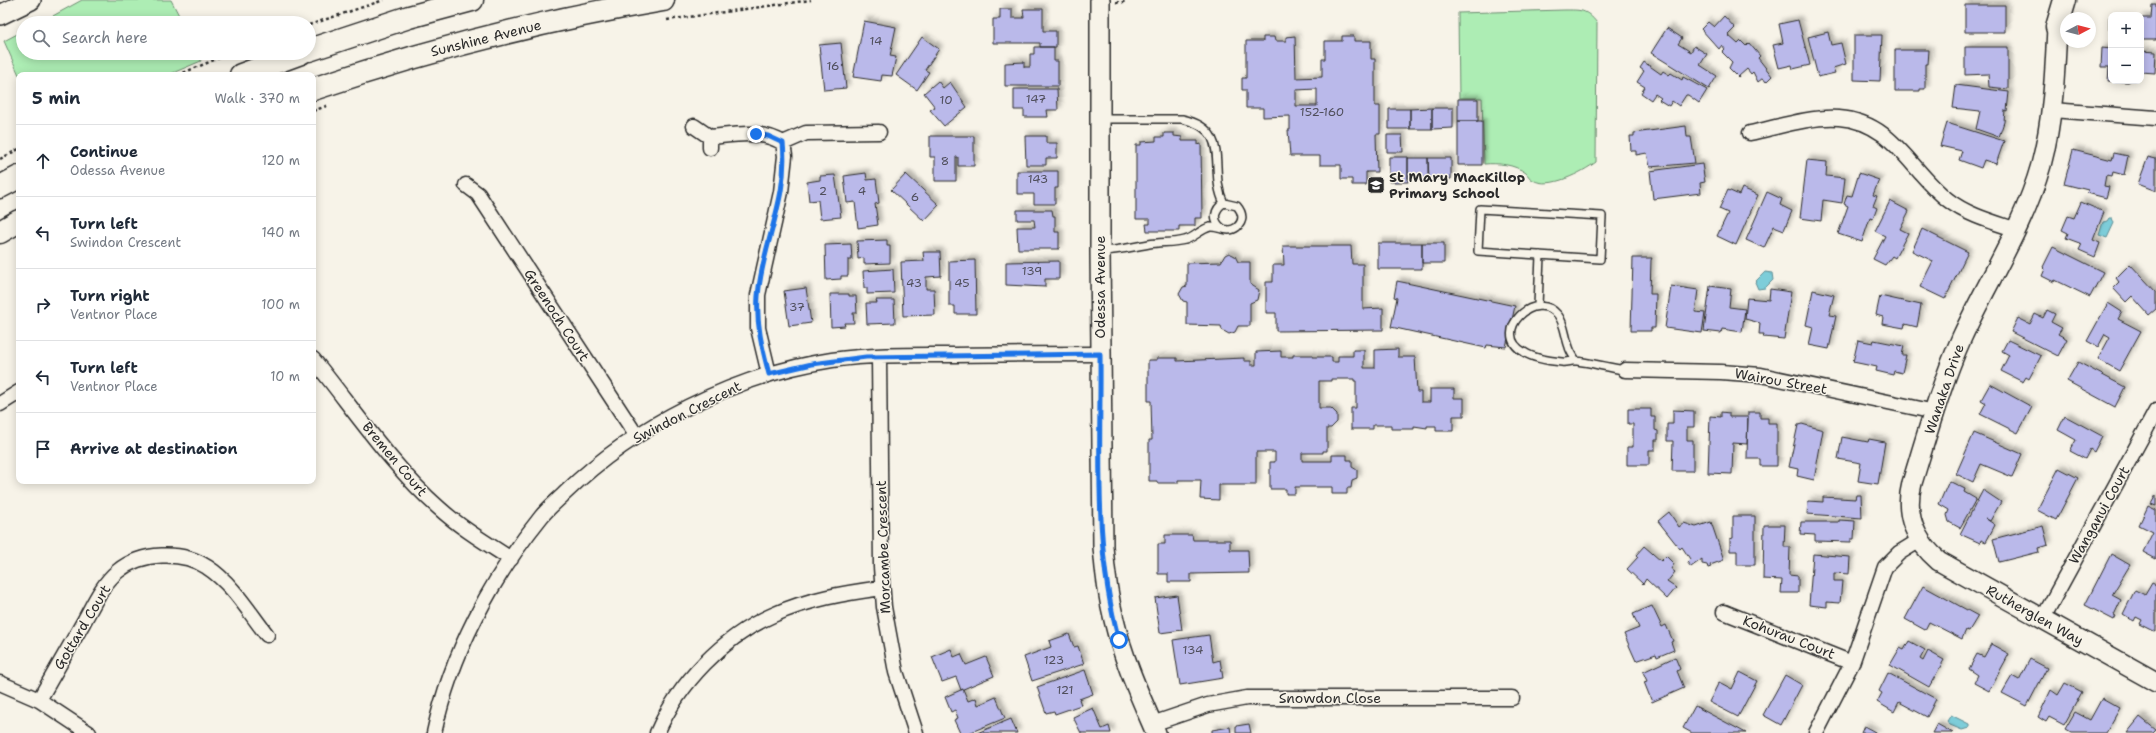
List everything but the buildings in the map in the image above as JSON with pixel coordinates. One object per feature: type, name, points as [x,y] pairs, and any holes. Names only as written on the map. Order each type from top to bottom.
[{"type":"main road","points":[[316,48],[409,17],[472,0]]},
{"type":"main road","points":[[2052,0],[2057,27]]},
{"type":"main road","points":[[2057,27],[2066,0]]},
{"type":"main road","name":"Sunshine Avenue","points":[[316,88],[416,56],[479,38],[557,20],[663,10]]},
{"type":"main road","points":[[249,72],[282,60]]},
{"type":"main road","points":[[0,187],[16,179]]},
{"type":"main road","points":[[0,232],[16,223]]},
{"type":"street","points":[[0,15],[31,0]]},
{"type":"street","name":"Odessa Avenue","points":[[1100,0],[1101,512],[1105,575],[1119,640],[1154,729]]},
{"type":"street","name":"Wanaka Drive","points":[[1920,540],[1911,519],[1910,492],[1934,412],[1961,339],[2016,230],[2041,164],[2052,110],[2057,27]]},
{"type":"street","points":[[2052,110],[2156,118]]},
{"type":"street","points":[[1750,133],[1831,117],[1851,119],[1873,128],[1902,150],[1929,182],[1948,200],[1975,215],[2016,230]]},
{"type":"street","points":[[694,126],[710,142],[756,134],[768,136],[783,143],[806,133],[879,132]]},
{"type":"street","points":[[769,374],[758,328],[758,294],[781,192],[784,162],[783,143]]},
{"type":"street","name":"Greenoch Court","points":[[466,185],[481,188],[636,436]]},
{"type":"street","name":"Swindon Crescent","points":[[434,733],[446,689],[460,653],[492,587],[511,559],[542,516],[583,475],[636,436],[711,397],[769,374],[830,361],[879,356],[1100,354]]},
{"type":"street","name":"Morcambe Crescent","points":[[879,356],[882,588],[891,652],[901,690],[916,733]]},
{"type":"street","name":"Bremen Court","points":[[316,363],[413,484],[439,508],[470,532],[511,559]]},
{"type":"street","name":"Wairou Street","points":[[1625,370],[1721,372],[1761,375],[1934,412]]},
{"type":"street","points":[[0,404],[16,394]]},
{"type":"street","name":"Wanganui Court","points":[[2043,618],[2156,411]]},
{"type":"street","points":[[1816,733],[1852,663],[1885,567],[1899,553],[1920,540]]},
{"type":"street","name":"Rutherglen Way","points":[[1920,540],[1939,561],[2156,682]]},
{"type":"street","name":"Gottard Court","points":[[39,700],[103,586],[119,570],[140,560],[163,555],[187,557],[207,567],[228,585],[267,635]]},
{"type":"street","points":[[657,733],[663,719],[681,692],[700,669],[724,646],[749,628],[772,615],[800,604],[832,596],[882,588]]},
{"type":"street","name":"Kohurau Court","points":[[1724,612],[1852,663]]},
{"type":"street","points":[[0,683],[39,700],[89,733]]},
{"type":"street","name":"Snowdon Close","points":[[1154,729],[1208,705],[1247,698],[1512,698]]},
{"type":"lane","points":[[1100,119],[1182,119],[1193,122],[1205,129],[1215,143],[1218,184],[1224,204]]},
{"type":"lane","points":[[1100,252],[1129,249],[1148,244],[1179,242],[1187,240],[1210,227],[1230,230],[1234,229],[1241,223],[1242,218],[1242,214],[1237,206],[1224,204],[1217,209],[1215,217],[1218,226],[1222,228]]},
{"type":"lane","points":[[1480,209],[1602,216],[1600,259],[1540,255],[1478,251],[1480,209]]},
{"type":"lane","points":[[1538,306],[1540,255]]},
{"type":"lane","points":[[1576,360],[1568,345],[1559,316],[1548,307],[1538,306],[1525,312],[1515,320],[1511,334],[1512,341],[1524,353],[1563,362],[1576,360],[1625,370]]},
{"type":"path","points":[[316,23],[384,0]]},
{"type":"path","points":[[663,10],[811,0]]},
{"type":"path","points":[[1121,3],[1126,0]]},
{"type":"path","points":[[185,72],[214,60]]},
{"type":"path","points":[[316,110],[331,105]]},
{"type":"path","points":[[0,159],[16,151]]},
{"type":"green space","points":[[82,0],[171,0],[179,16],[53,16]]},
{"type":"green space","points":[[1564,10],[1583,11],[1590,15],[1597,23],[1596,162],[1575,175],[1557,181],[1540,183],[1530,178],[1521,170],[1511,166],[1484,164],[1482,98],[1459,98],[1458,13]]},
{"type":"green space","points":[[16,35],[16,60],[201,61],[175,72],[18,72],[4,41]]},
{"type":"water","points":[[2109,218],[2112,218],[2114,223],[2107,238],[2099,235],[2103,222],[2107,221]]},
{"type":"water","points":[[1765,272],[1772,273],[1773,280],[1765,288],[1758,289],[1755,282]]},
{"type":"water","points":[[1951,715],[1969,724],[1969,728],[1962,730],[1950,725],[1947,721]]},
{"type":"place","name":"St Mary MacKillop Primary School","points":[[1376,185]]},
{"type":"route","points":[[756,134],[768,136],[783,143],[785,156],[781,192],[758,294],[758,328],[769,374],[812,364],[848,358],[902,355],[1100,354],[1102,547],[1109,599],[1119,640]]}]
